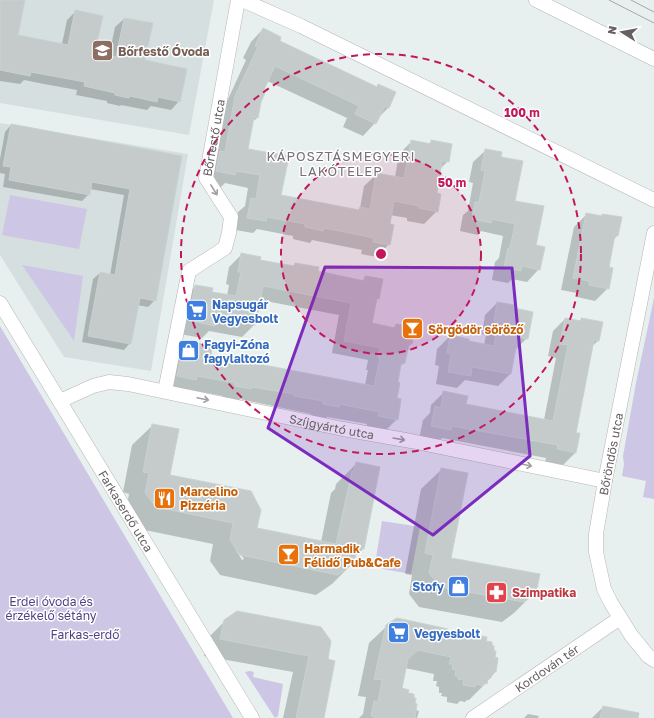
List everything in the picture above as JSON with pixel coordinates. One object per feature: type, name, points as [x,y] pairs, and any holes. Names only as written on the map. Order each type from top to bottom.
[{"type":"street","name":"Bőrfestő utca","points":[[165,391],[189,271],[225,248],[229,234],[231,217],[206,178],[238,0]]},
{"type":"street","points":[[242,0],[301,26],[654,200]]},
{"type":"street","points":[[536,0],[654,59]]},
{"type":"street","name":"Bőröndös utca","points":[[654,232],[596,534],[596,552],[604,589],[620,618],[636,640],[654,660]]},
{"type":"street","name":"Farkaserdő utca","points":[[0,303],[252,718]]},
{"type":"street","name":"Szíjgyártó utca","points":[[60,401],[92,386],[109,382],[128,384],[343,429],[411,441],[605,481]]},
{"type":"street","name":"Kordován tér","points":[[473,718],[620,618]]},
{"type":"highlighted area","points":[[325,267],[512,268],[530,456],[433,535],[268,428]]},
{"type":"shaded area","name":"Bőrfestő Óvoda","points":[[0,0],[214,0],[189,135],[0,103]]},
{"type":"shaded area","points":[[0,123],[188,154],[151,371],[64,357],[0,255]]},
{"type":"green space","points":[[10,195],[87,209],[79,249],[2,235]]},
{"type":"green space","points":[[22,265],[83,276],[74,341]]},
{"type":"green space","points":[[654,298],[654,499],[643,497],[646,481],[622,476],[624,464],[623,456],[636,383]]},
{"type":"green space","name":"Farkas-erdő","points":[[0,326],[233,718],[0,718]]},
{"type":"green space","points":[[382,521],[420,527],[411,574],[383,569],[385,559],[376,558]]},
{"type":"green space","points":[[245,672],[254,672],[253,677],[283,684],[278,716],[275,718]]},
{"type":"building","points":[[0,0],[25,0],[18,35],[68,45],[75,10],[103,16],[95,52],[116,57],[124,18],[153,23],[145,60],[187,69],[180,102],[158,97],[157,102],[130,96],[129,98],[115,95],[115,93],[84,86],[85,82],[31,72],[30,76],[0,70]]},
{"type":"building","points":[[263,28],[281,37],[280,41],[377,87],[378,84],[396,92],[389,108],[385,106],[376,124],[355,114],[359,106],[275,66],[263,92],[265,93],[261,102],[258,118],[254,117],[248,149],[289,156],[281,195],[359,210],[360,207],[370,209],[376,173],[404,178],[411,140],[431,144],[431,140],[452,144],[449,162],[442,161],[437,193],[441,194],[438,212],[419,208],[419,206],[394,201],[390,224],[394,225],[390,245],[373,242],[374,238],[324,228],[323,231],[305,227],[305,224],[267,217],[266,221],[247,218],[251,198],[256,199],[260,175],[236,171],[235,175],[216,171],[220,151],[225,152],[235,96],[258,47],[255,46]]},
{"type":"building","points":[[11,124],[182,156],[156,301],[140,298],[131,344],[88,336],[100,272],[115,275],[130,189],[92,182],[90,195],[9,180],[11,167],[3,166]]},
{"type":"building","points":[[485,149],[502,152],[501,157],[523,161],[515,201],[544,206],[536,245],[545,247],[540,270],[522,266],[521,271],[504,267],[515,224],[492,219],[491,223],[472,219],[475,202],[479,202],[485,171],[481,170]]},
{"type":"building","points":[[586,213],[602,216],[602,214],[622,217],[618,236],[615,235],[609,267],[613,268],[609,289],[589,285],[589,281],[573,278]]},
{"type":"building","points":[[241,253],[261,257],[260,260],[294,266],[295,263],[319,267],[318,271],[364,281],[365,276],[383,279],[379,299],[377,298],[372,323],[395,328],[396,324],[416,327],[412,344],[409,344],[405,363],[401,364],[398,382],[400,383],[397,398],[401,399],[398,420],[378,416],[379,412],[339,404],[339,407],[323,404],[323,401],[294,396],[294,394],[252,387],[251,389],[235,386],[235,383],[197,376],[196,380],[177,376],[181,357],[184,357],[187,341],[212,346],[211,355],[374,386],[380,358],[378,358],[380,348],[344,341],[351,303],[263,286],[256,325],[217,317],[215,326],[192,321],[195,303],[192,303],[195,285],[213,288],[212,292],[236,296],[241,272],[238,272]]},
{"type":"building","points":[[497,302],[514,305],[514,308],[533,312],[528,339],[518,337],[511,374],[472,367],[471,376],[448,372],[451,354],[447,353],[450,335],[469,339],[469,341],[494,346],[498,322],[494,321]]},
{"type":"building","points":[[565,318],[581,321],[581,318],[603,322],[599,341],[594,340],[576,433],[580,433],[576,453],[557,449],[558,445],[452,426],[451,430],[431,426],[435,406],[441,408],[443,391],[468,396],[466,404],[553,421],[568,345],[560,344]]},
{"type":"building","points":[[152,424],[179,429],[170,475],[251,491],[261,510],[257,528],[336,544],[352,471],[354,471],[356,462],[380,467],[364,549],[357,548],[354,563],[338,575],[240,555],[230,540],[233,523],[156,507],[145,493],[149,473],[143,472]]},
{"type":"building","points":[[441,468],[468,473],[451,558],[540,574],[536,593],[524,602],[440,587],[429,573],[433,555],[425,553]]},
{"type":"building","points":[[237,611],[321,627],[331,641],[328,659],[335,661],[324,718],[296,718],[309,656],[220,639],[224,620]]},
{"type":"building","points":[[397,618],[448,629],[447,635],[474,639],[474,635],[487,637],[486,641],[492,642],[494,651],[496,651],[495,657],[498,658],[496,672],[492,672],[491,678],[488,678],[487,684],[484,683],[483,686],[476,684],[475,687],[463,685],[464,680],[458,679],[458,676],[455,676],[456,670],[452,669],[453,664],[449,664],[451,657],[418,650],[408,659],[402,688],[409,690],[408,693],[414,694],[414,698],[416,698],[415,703],[417,704],[415,718],[375,718],[371,716],[374,701],[378,702],[382,680],[374,679],[386,625]]},
{"type":"building","points":[[603,706],[639,713],[638,718],[600,718]]},
{"type":"tram line","points":[[609,0],[654,23]]},
{"type":"tram line","points":[[631,0],[654,12]]},
{"type":"place","name":"Bőrfestő Óvoda","points":[[102,51]]},
{"type":"place","name":"Napsugár Vegyesbolt","points":[[197,311]]},
{"type":"place","name":"Sörgödör söröző","points":[[413,329]]},
{"type":"place","name":"Fagyi-Zóna fagylaltozó","points":[[189,351]]},
{"type":"place","name":"Marcelino Pizzéria","points":[[165,498]]},
{"type":"place","name":"Harmadik Félidő Pub&Cafe","points":[[289,555]]},
{"type":"place","name":"Stofy","points":[[459,586]]},
{"type":"place","name":"Szimpatika","points":[[497,592]]},
{"type":"place","name":"Vegyesbolt","points":[[399,633]]},
{"type":"district","name":"KÁPOSZTÁSMEGYERI LAKÓTELEP","points":[[341,164]]},
{"type":"park label","name":"Erdei óvoda és érzékelő sétány","points":[[51,608]]}]
